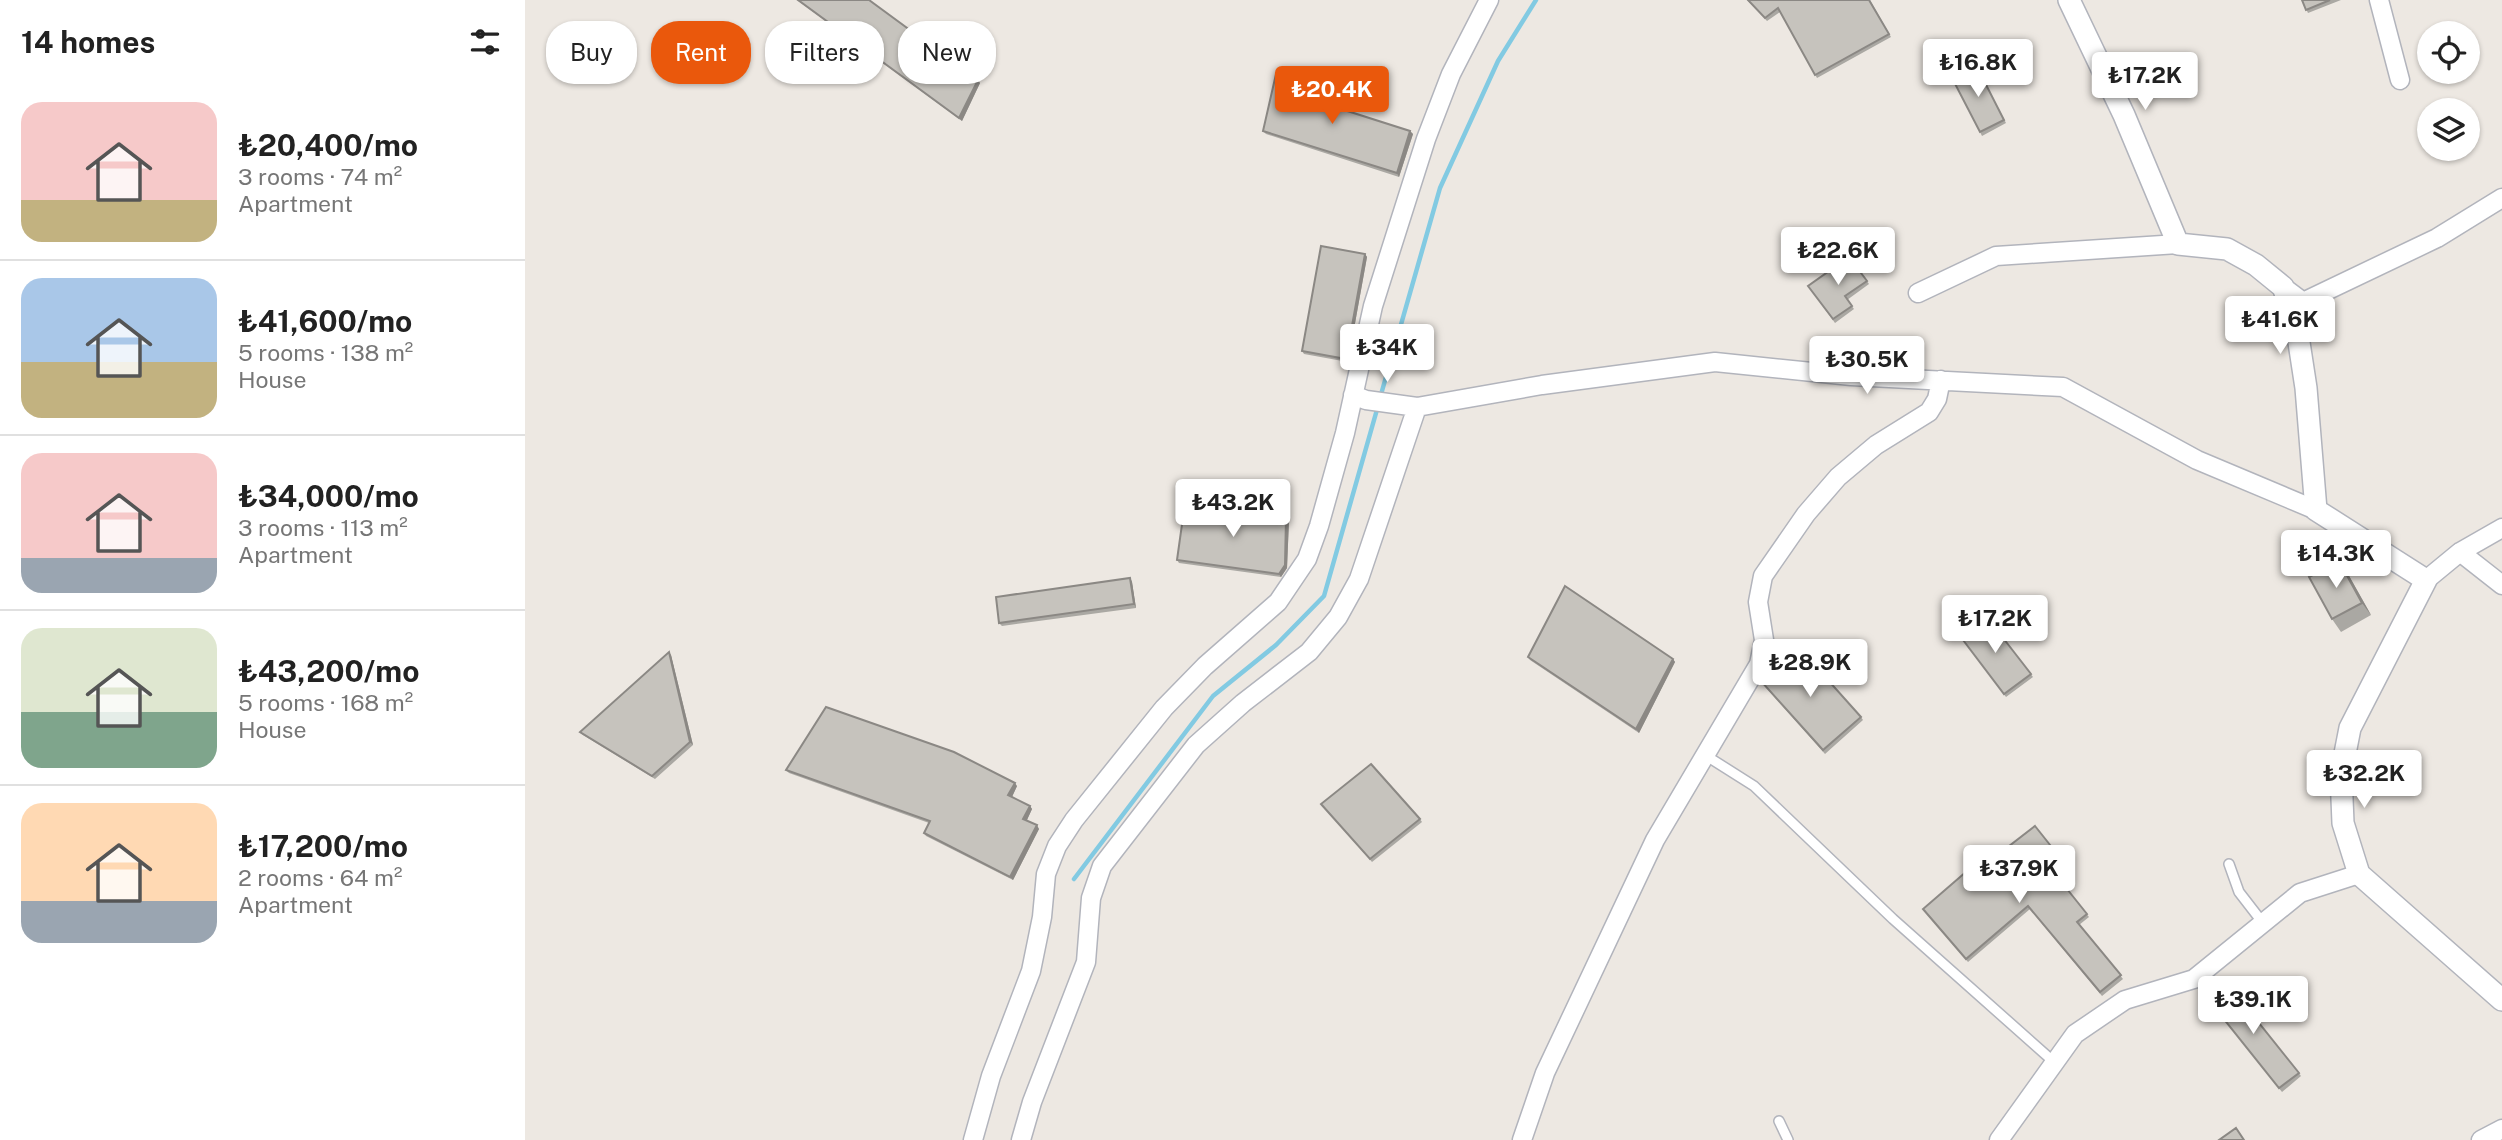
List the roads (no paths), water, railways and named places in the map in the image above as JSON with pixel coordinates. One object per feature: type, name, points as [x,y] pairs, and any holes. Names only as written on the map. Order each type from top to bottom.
[{"type":"street","points":[[973,1140],[991,1076],[1031,971],[1042,917],[1046,874],[1057,846],[1074,820],[1164,708],[1205,666],[1265,615],[1299,574],[1314,543],[1359,398],[1373,306],[1426,139],[1451,74],[1489,0]]},
{"type":"street","points":[[2069,0],[2124,115],[2178,244]]},
{"type":"street","points":[[2379,0],[2400,80]]},
{"type":"street","points":[[1918,293],[1996,256],[2178,244],[2227,250],[2256,265],[2303,302],[2438,238],[2502,198]]},
{"type":"street","points":[[2283,287],[2295,323],[2306,388],[2316,510]]},
{"type":"street","points":[[1359,398],[1409,407],[1542,385],[1715,362],[1851,376],[2063,387],[2197,460],[2316,510],[2426,580]]},
{"type":"street","points":[[1522,1140],[1545,1073],[1655,840],[1759,664],[1764,640],[1758,602],[1763,576],[1806,514],[1838,477],[1876,445],[1929,412],[1937,400],[1941,380]]},
{"type":"street","points":[[1021,1140],[1086,962],[1091,898],[1102,866],[1196,745],[1243,703],[1309,652],[1338,617],[1359,579],[1409,407]]},
{"type":"street","points":[[2502,528],[2461,552],[2426,580],[2350,728],[2341,774],[2343,823],[2359,874],[2502,1000]]},
{"type":"street","points":[[2461,552],[2502,585]]},
{"type":"street","points":[[1999,1140],[2075,1034],[2098,1017],[2125,1000],[2194,979],[2300,893],[2359,874]]},
{"type":"street","points":[[2481,1140],[2502,1129]]},
{"type":"lane","points":[[1705,755],[1753,786],[1893,919],[2054,1062]]},
{"type":"lane","points":[[2229,864],[2239,892],[2263,923]]},
{"type":"lane","points":[[1779,1121],[1788,1140]]},
{"type":"waterway","points":[[1380,398],[1440,188],[1498,61],[1536,0]]},
{"type":"waterway","points":[[1074,879],[1213,696],[1276,645],[1324,596],[1378,406]]}]
